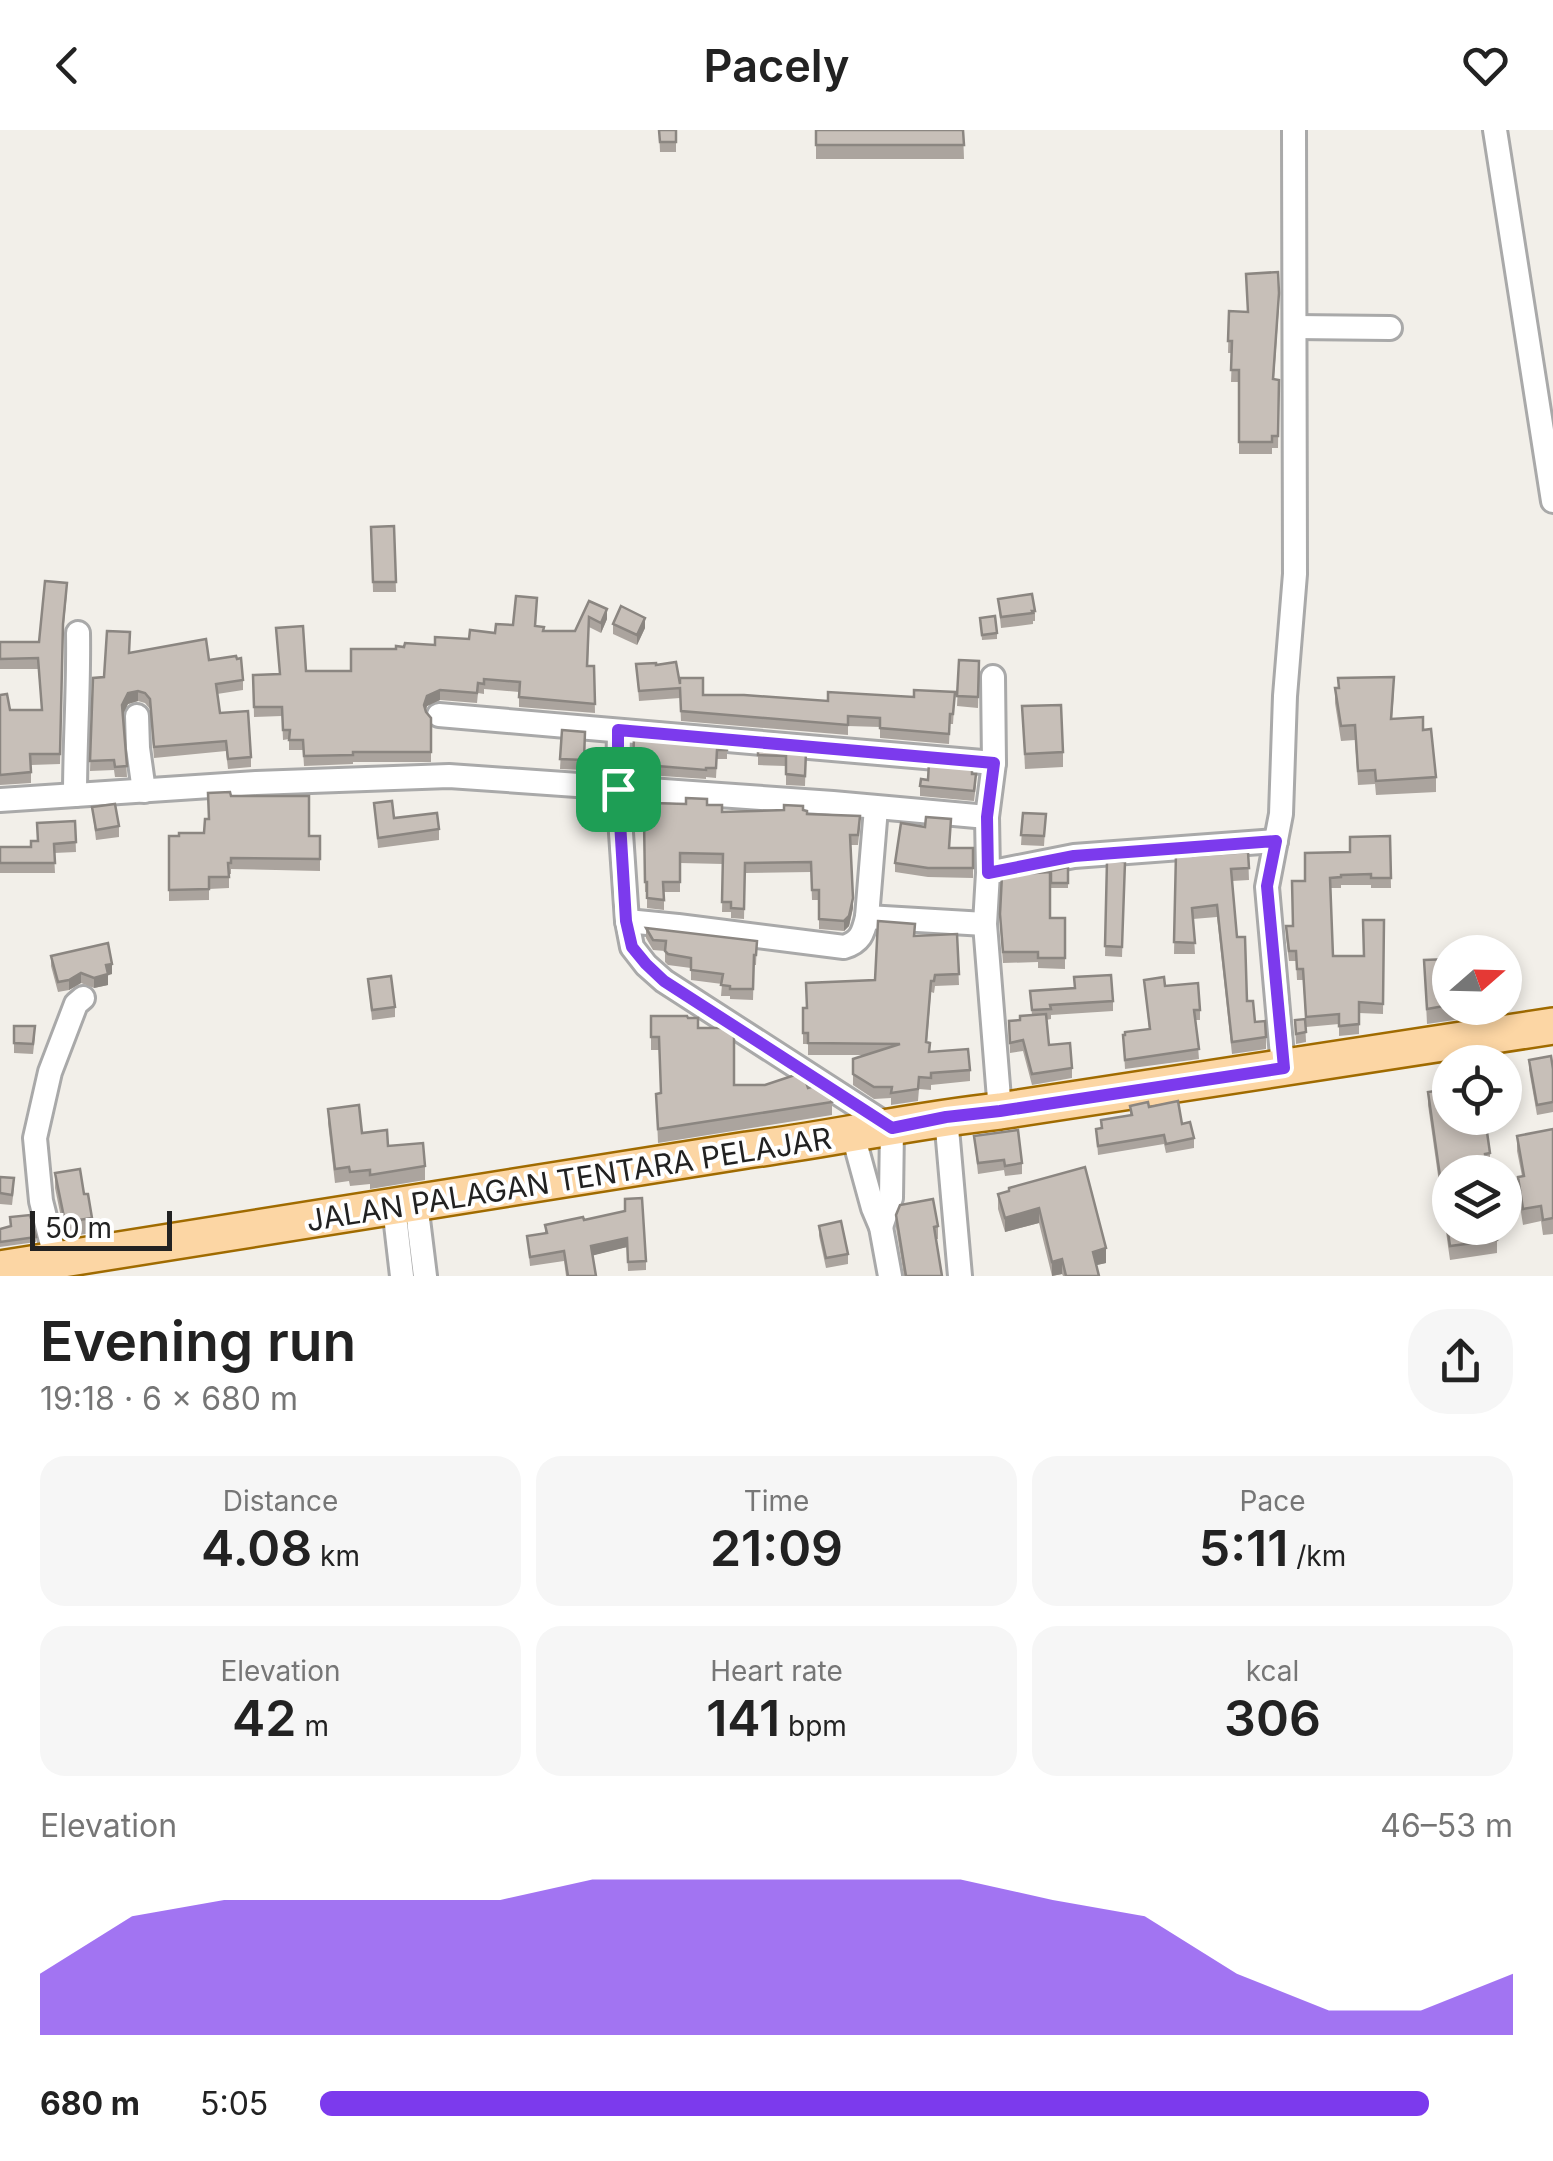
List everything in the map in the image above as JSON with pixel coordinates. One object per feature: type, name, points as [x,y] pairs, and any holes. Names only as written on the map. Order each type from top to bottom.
[{"type":"main road","name":"JALAN PALAGAN TENTARA PELAJAR","points":[[7,1271],[946,1117],[1553,1026]]},
{"type":"street","points":[[1284,1068],[1267,886],[1280,814],[1284,696],[1295,574],[1294,130]]},
{"type":"street","points":[[1495,130],[1553,501]]},
{"type":"street","points":[[1295,326],[1390,328]]},
{"type":"street","points":[[76,795],[78,633]]},
{"type":"street","points":[[993,677],[994,763],[987,817],[985,924],[1000,1111]]},
{"type":"street","points":[[439,715],[994,763]]},
{"type":"street","points":[[137,716],[144,791]]},
{"type":"street","points":[[618,730],[626,921],[632,947],[664,981],[892,1128],[891,1198],[881,1227]]},
{"type":"street","points":[[0,800],[256,783],[449,776],[987,817]]},
{"type":"street","points":[[626,921],[844,947],[856,943],[864,933],[867,917],[876,808]]},
{"type":"street","points":[[988,873],[1074,856],[1276,841]]},
{"type":"street","points":[[867,917],[985,924]]},
{"type":"street","points":[[56,1261],[41,1201],[36,1138],[50,1072],[76,1004],[82,998]]},
{"type":"street","points":[[946,1117],[960,1276]]},
{"type":"street","points":[[853,1135],[881,1227],[890,1276]]},
{"type":"street","points":[[402,1276],[405,1205]]},
{"type":"street","points":[[405,1205],[425,1276]]},
{"type":"building","points":[[659,130],[676,130],[676,142],[660,142]]},
{"type":"building","points":[[816,130],[963,130],[964,145],[816,145]]},
{"type":"building","points":[[1278,272],[1273,379],[1279,380],[1278,436],[1272,436],[1272,442],[1239,442],[1239,370],[1231,370],[1229,311],[1248,312],[1246,274]]},
{"type":"building","points":[[394,526],[396,582],[373,582],[371,527]]},
{"type":"building","points":[[45,581],[67,583],[60,754],[30,754],[31,772],[0,775],[0,695],[7,694],[10,710],[42,710],[38,658],[0,659],[0,642],[39,642]]},
{"type":"building","points":[[1032,594],[1033,613],[1001,617],[998,599]]},
{"type":"building","points":[[516,596],[537,598],[535,626],[544,627],[543,631],[575,631],[589,601],[607,609],[601,623],[589,617],[587,666],[594,666],[595,704],[519,697],[520,682],[484,679],[484,684],[478,683],[477,693],[440,690],[427,696],[424,705],[431,718],[431,752],[304,756],[303,740],[289,740],[290,730],[283,730],[282,707],[254,707],[253,675],[280,674],[276,628],[303,626],[306,671],[351,671],[351,649],[396,649],[405,643],[435,645],[435,637],[469,639],[470,630],[495,633],[496,624],[513,625]]},
{"type":"building","points":[[621,606],[645,618],[637,635],[613,624]]},
{"type":"building","points":[[995,616],[997,633],[982,635],[980,618]]},
{"type":"building","points":[[107,631],[130,632],[129,653],[206,639],[209,660],[241,658],[243,680],[216,684],[220,713],[248,711],[251,757],[228,759],[226,741],[154,747],[150,699],[138,691],[128,693],[122,705],[127,766],[115,767],[114,760],[90,761],[93,678],[104,677]]},
{"type":"building","points":[[959,660],[979,661],[978,697],[957,696]]},
{"type":"building","points":[[676,662],[680,684],[680,678],[703,678],[703,695],[828,701],[828,692],[914,697],[914,690],[955,692],[949,734],[880,728],[880,718],[848,716],[848,725],[681,711],[680,688],[639,691],[636,664]]},
{"type":"building","points":[[1394,677],[1391,719],[1423,717],[1423,730],[1431,729],[1436,777],[1376,781],[1375,770],[1358,771],[1355,725],[1341,726],[1335,688],[1339,688],[1338,678]]},
{"type":"building","points":[[1061,705],[1063,752],[1025,754],[1022,706]]},
{"type":"building","points":[[562,730],[585,732],[584,760],[560,759]]},
{"type":"building","points":[[634,737],[727,746],[727,750],[717,750],[716,768],[706,770],[633,764]]},
{"type":"building","points":[[758,747],[806,752],[805,776],[786,774],[786,756],[758,755]]},
{"type":"building","points":[[929,762],[972,766],[972,774],[976,774],[974,791],[920,786],[921,779],[928,780]]},
{"type":"building","points":[[230,792],[231,796],[309,796],[309,836],[320,836],[320,859],[231,858],[229,877],[209,877],[209,889],[169,890],[169,836],[204,833],[205,819],[209,819],[208,793]]},
{"type":"building","points":[[686,798],[707,799],[707,805],[722,805],[722,812],[784,810],[784,805],[803,806],[807,814],[860,816],[858,835],[850,835],[853,898],[849,916],[844,921],[819,919],[819,890],[812,890],[811,862],[745,863],[744,909],[731,908],[731,902],[722,902],[723,854],[680,853],[680,882],[663,882],[664,900],[647,898],[644,820],[651,820],[651,803],[686,804]]},
{"type":"building","points":[[392,801],[394,818],[437,813],[439,829],[378,838],[374,803]]},
{"type":"building","points":[[115,804],[119,826],[96,830],[92,807]]},
{"type":"building","points":[[1023,813],[1046,814],[1044,836],[1021,835]]},
{"type":"building","points":[[926,817],[951,819],[949,848],[973,848],[973,868],[895,863],[901,823],[925,827]]},
{"type":"building","points":[[75,821],[76,842],[54,844],[55,863],[0,863],[0,847],[31,847],[31,841],[38,841],[37,823]]},
{"type":"building","points":[[1390,836],[1391,878],[1371,878],[1371,874],[1330,878],[1333,956],[1364,956],[1363,920],[1384,920],[1383,1004],[1359,1002],[1359,1024],[1339,1026],[1339,1014],[1306,1017],[1303,969],[1297,969],[1296,951],[1289,951],[1286,926],[1293,926],[1292,881],[1305,881],[1305,853],[1350,852],[1350,837]]},
{"type":"building","points":[[1248,852],[1249,868],[1231,869],[1237,937],[1245,937],[1247,1001],[1253,1001],[1255,1022],[1265,1021],[1266,1037],[1232,1042],[1217,905],[1192,908],[1195,943],[1174,942],[1176,853],[1193,856]]},
{"type":"building","points":[[1107,861],[1125,862],[1122,947],[1105,946]]},
{"type":"building","points":[[1068,867],[1068,883],[1051,883],[1051,871]]},
{"type":"building","points":[[1050,872],[1050,918],[1065,918],[1065,958],[1038,958],[1038,952],[1003,952],[1002,875]]},
{"type":"building","points":[[878,921],[915,924],[914,936],[957,934],[959,974],[935,975],[931,981],[926,1042],[930,1043],[929,1052],[968,1049],[970,1070],[931,1073],[931,1078],[919,1077],[918,1089],[891,1093],[892,1087],[874,1087],[853,1074],[853,1059],[900,1044],[808,1043],[808,1033],[803,1033],[806,983],[875,980]]},
{"type":"building","points":[[646,928],[757,941],[753,989],[730,989],[721,985],[723,974],[691,970],[691,958],[668,954],[666,941],[653,940]]},
{"type":"building","points":[[108,943],[112,964],[106,965],[108,974],[94,978],[81,973],[58,982],[51,956]]},
{"type":"building","points":[[1424,960],[1432,960],[1432,1008],[1427,1009]]},
{"type":"building","points":[[1111,975],[1113,1001],[1032,1010],[1030,991],[1075,988],[1074,977]]},
{"type":"building","points":[[391,976],[395,1007],[372,1010],[368,979]]},
{"type":"building","points":[[1164,977],[1165,986],[1198,983],[1200,1010],[1194,1010],[1199,1049],[1125,1060],[1125,1032],[1150,1029],[1144,980]]},
{"type":"building","points":[[1046,1014],[1049,1045],[1070,1043],[1072,1068],[1032,1074],[1023,1040],[1010,1043],[1009,1021]]},
{"type":"building","points":[[651,1016],[687,1016],[698,1018],[698,1028],[734,1030],[734,1085],[765,1085],[801,1073],[808,1088],[818,1085],[828,1091],[832,1102],[658,1129],[659,1037],[651,1037]]},
{"type":"building","points":[[1305,1019],[1306,1032],[1296,1034],[1295,1020]]},
{"type":"building","points":[[14,1026],[35,1026],[33,1044],[14,1043]]},
{"type":"building","points":[[1551,1056],[1553,1102],[1537,1105],[1529,1060]]},
{"type":"building","points":[[1178,1101],[1182,1124],[1190,1122],[1194,1138],[1166,1144],[1164,1135],[1098,1146],[1096,1129],[1102,1128],[1101,1120],[1132,1115],[1130,1106]]},
{"type":"building","points":[[359,1105],[362,1133],[387,1130],[388,1146],[423,1143],[425,1166],[370,1175],[370,1170],[335,1169],[328,1109]]},
{"type":"building","points":[[1553,1129],[1553,1218],[1543,1220],[1541,1206],[1523,1209],[1524,1176],[1517,1136]]},
{"type":"building","points":[[1018,1130],[1022,1163],[978,1163],[974,1136]]},
{"type":"building","points":[[1434,1135],[1487,1135],[1490,1153],[1485,1155],[1437,1155]]},
{"type":"building","points":[[1085,1167],[1106,1248],[1093,1252],[1099,1276],[1066,1276],[1062,1259],[1052,1262],[1039,1208],[1005,1218],[998,1194]]},
{"type":"building","points":[[80,1169],[92,1218],[65,1222],[55,1173]]},
{"type":"building","points":[[0,1177],[14,1178],[12,1195],[0,1193]]},
{"type":"building","points":[[642,1198],[646,1261],[628,1262],[627,1238],[591,1246],[596,1276],[568,1276],[564,1251],[530,1257],[527,1236],[547,1233],[545,1225],[625,1211],[625,1199]]},
{"type":"building","points":[[933,1199],[942,1276],[906,1276],[896,1215],[900,1205]]},
{"type":"building","points":[[30,1215],[36,1237],[0,1242],[0,1229],[11,1226],[10,1217]]},
{"type":"building","points":[[841,1221],[848,1254],[826,1258],[819,1226]]},
{"type":"route","points":[[618,730],[994,763],[987,817],[988,873],[1074,856],[1276,841],[1267,886],[1284,1068],[892,1128],[664,981],[632,947],[626,921],[618,789],[618,730]]}]
